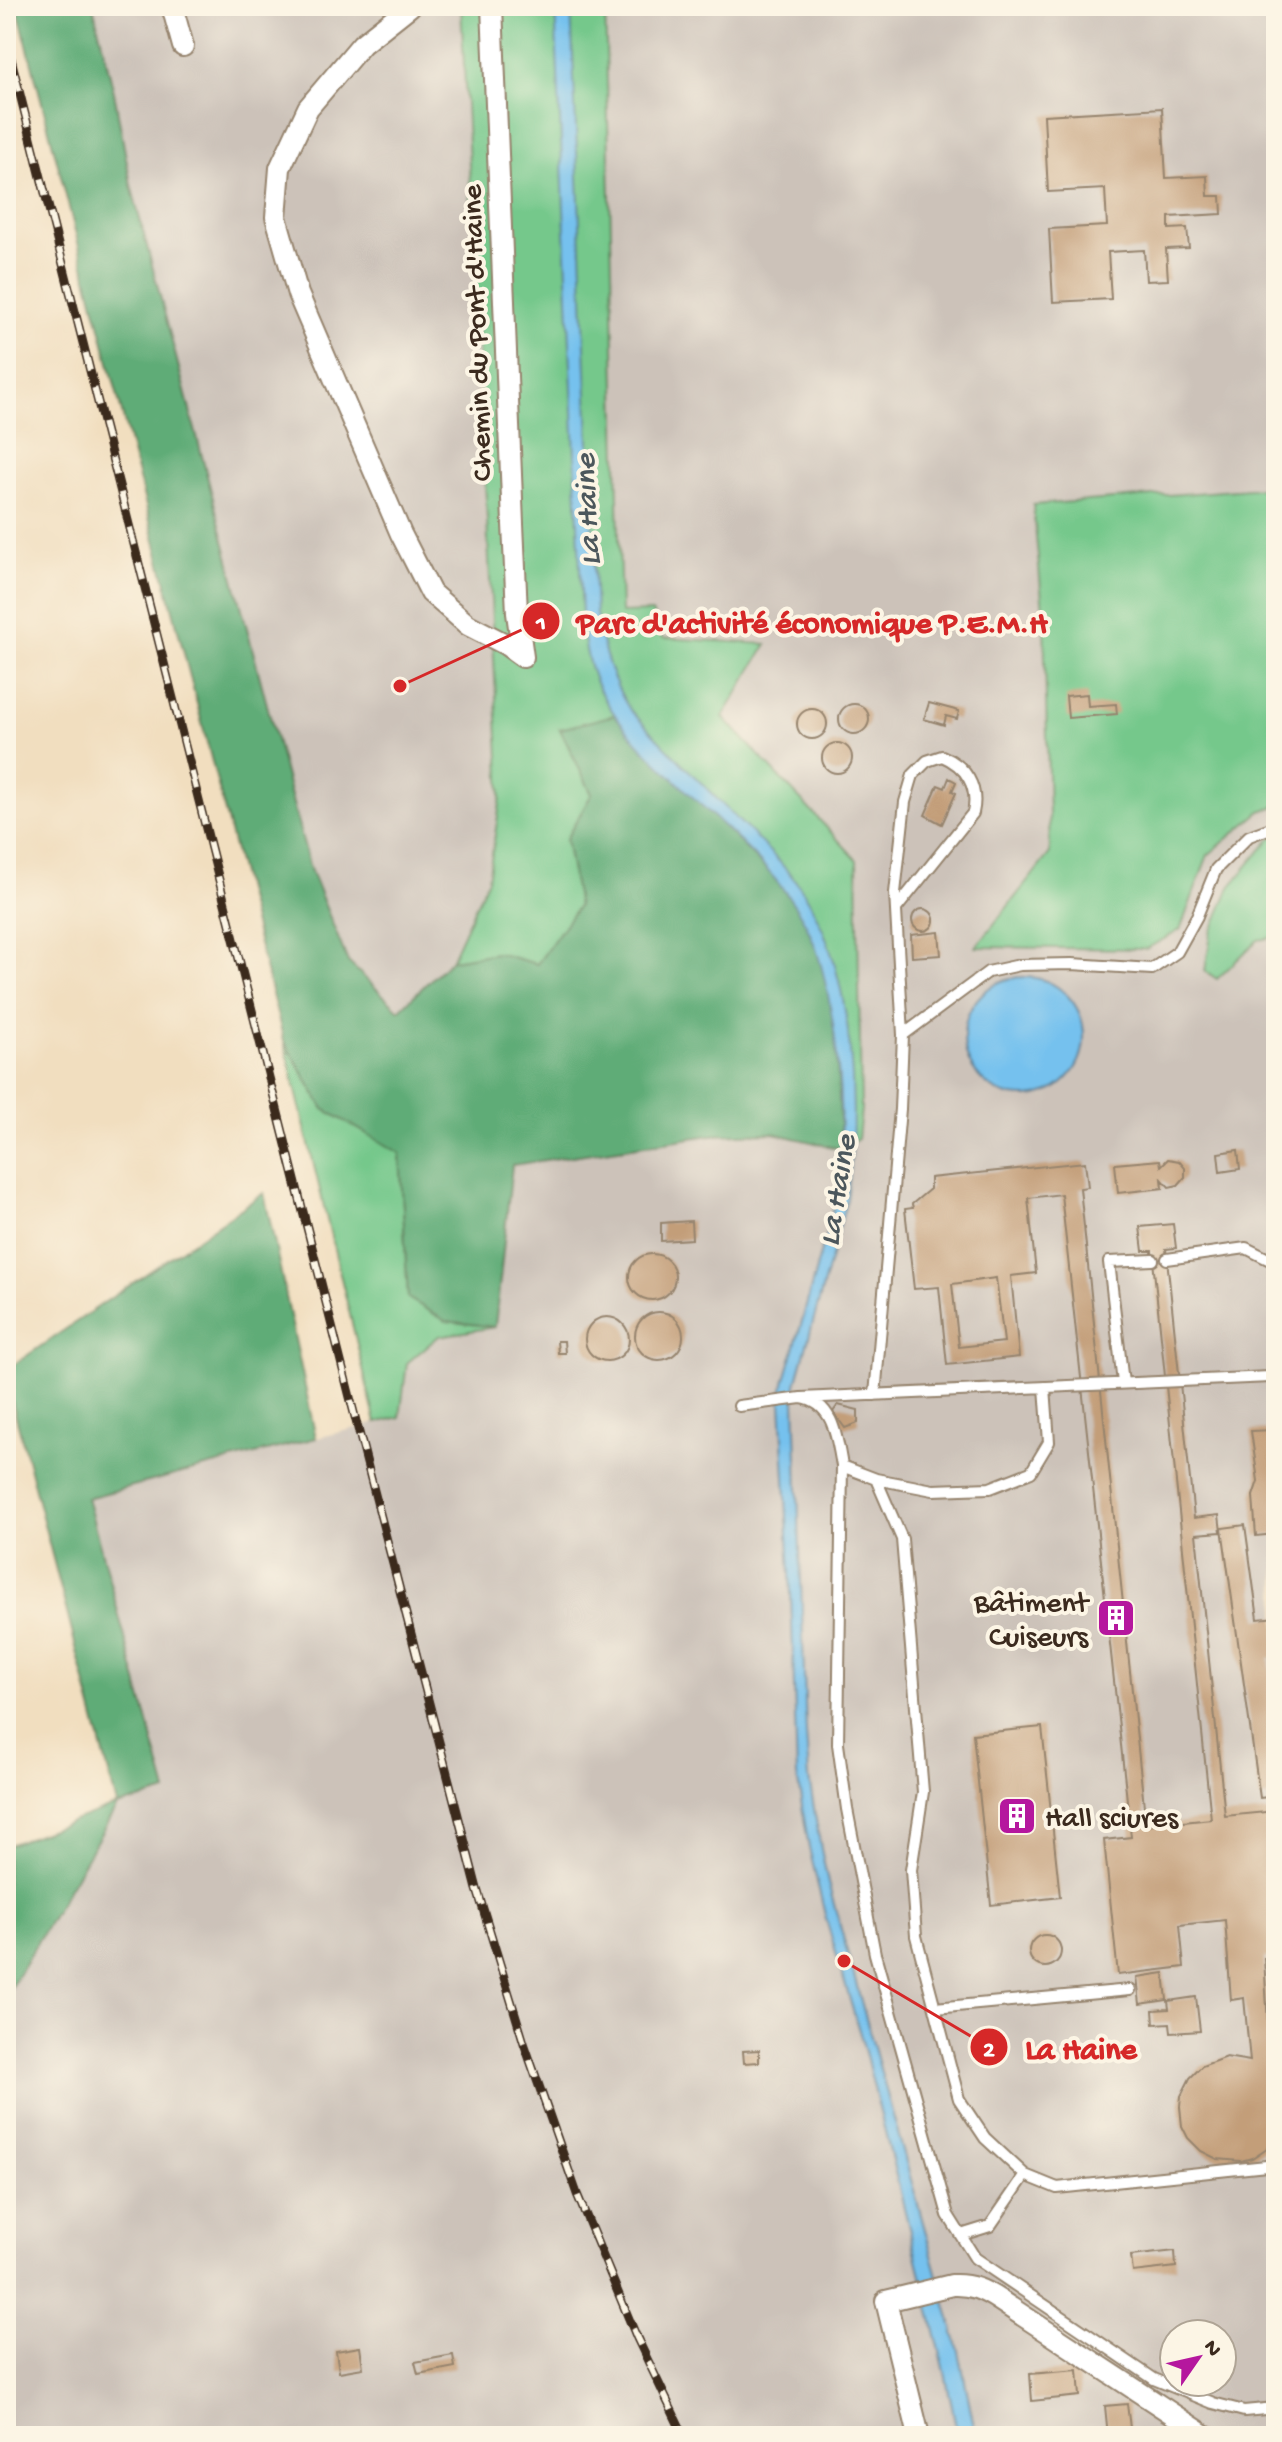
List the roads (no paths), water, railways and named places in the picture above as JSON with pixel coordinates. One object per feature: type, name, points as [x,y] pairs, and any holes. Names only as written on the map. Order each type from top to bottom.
[{"type":"street","points":[[172,6],[183,46]]},
{"type":"street","name":"Chemin du Pont d'Haine","points":[[410,6],[362,44],[308,108],[280,168],[276,217],[298,294],[401,534],[431,593],[468,625],[523,657],[517,613],[492,6]]},
{"type":"street","points":[[919,2436],[886,2301],[952,2285],[973,2286],[991,2295],[1206,2436]]},
{"type":"lane","points":[[875,1395],[900,1109],[903,1035],[895,893],[905,802],[913,775],[927,761],[942,756],[957,762],[967,775],[974,790],[973,813],[896,909]]},
{"type":"lane","points":[[903,1035],[988,972],[1020,965],[1072,964],[1152,969],[1177,952],[1197,916],[1216,869],[1249,836],[1276,826]]},
{"type":"lane","points":[[1167,1259],[1246,1248],[1272,1261],[1276,1268]]},
{"type":"lane","points":[[1123,1383],[1109,1262],[1153,1260]]},
{"type":"lane","points":[[739,1406],[801,1398],[1274,1377]]},
{"type":"lane","points":[[842,1466],[876,1479],[933,1490],[990,1488],[1031,1472],[1049,1442],[1045,1387]]},
{"type":"lane","points":[[801,1398],[823,1407],[835,1427],[842,1466],[838,1744],[847,1809],[875,1954],[948,2215],[975,2258],[1154,2379],[1213,2403],[1244,2411],[1276,2408]]},
{"type":"lane","points":[[876,1479],[902,1539],[923,1792],[911,1870],[916,1936],[959,2099],[985,2138],[1025,2175],[1057,2188],[1276,2165]]},
{"type":"lane","points":[[935,2008],[1130,1990]]},
{"type":"lane","points":[[961,2235],[990,2226],[1025,2175]]},
{"type":"water","points":[[555,6],[571,6],[596,614],[605,652],[630,710],[776,858],[802,890],[824,934],[844,1007],[850,1047],[853,1126],[847,1199],[796,1384],[795,1399],[809,1779],[828,1883],[959,2351],[976,2436],[958,2436],[943,2363],[863,2044],[826,1919],[809,1848],[797,1776],[781,1401],[836,1196],[841,1133],[832,1017],[815,947],[794,904],[757,859],[629,733],[597,685],[588,659],[582,615]]},
{"type":"water","points":[[1024,977],[1047,982],[1066,995],[1079,1014],[1084,1037],[1079,1060],[1066,1079],[1047,1092],[1024,1097],[1001,1092],[982,1079],[969,1060],[964,1037],[969,1014],[982,995],[1001,982]]},
{"type":"railway","points":[[6,39],[477,1889],[524,2043],[577,2194],[637,2338],[684,2436]]},
{"type":"place","name":"Parc d'activité économique P.E.M.H","points":[[400,686]]},
{"type":"place","name":"Bâtiment Cuiseurs","points":[[1116,1618]]},
{"type":"place","name":"Hall sciures","points":[[1017,1816]]},
{"type":"place","name":"La Haine","points":[[844,1961]]}]
